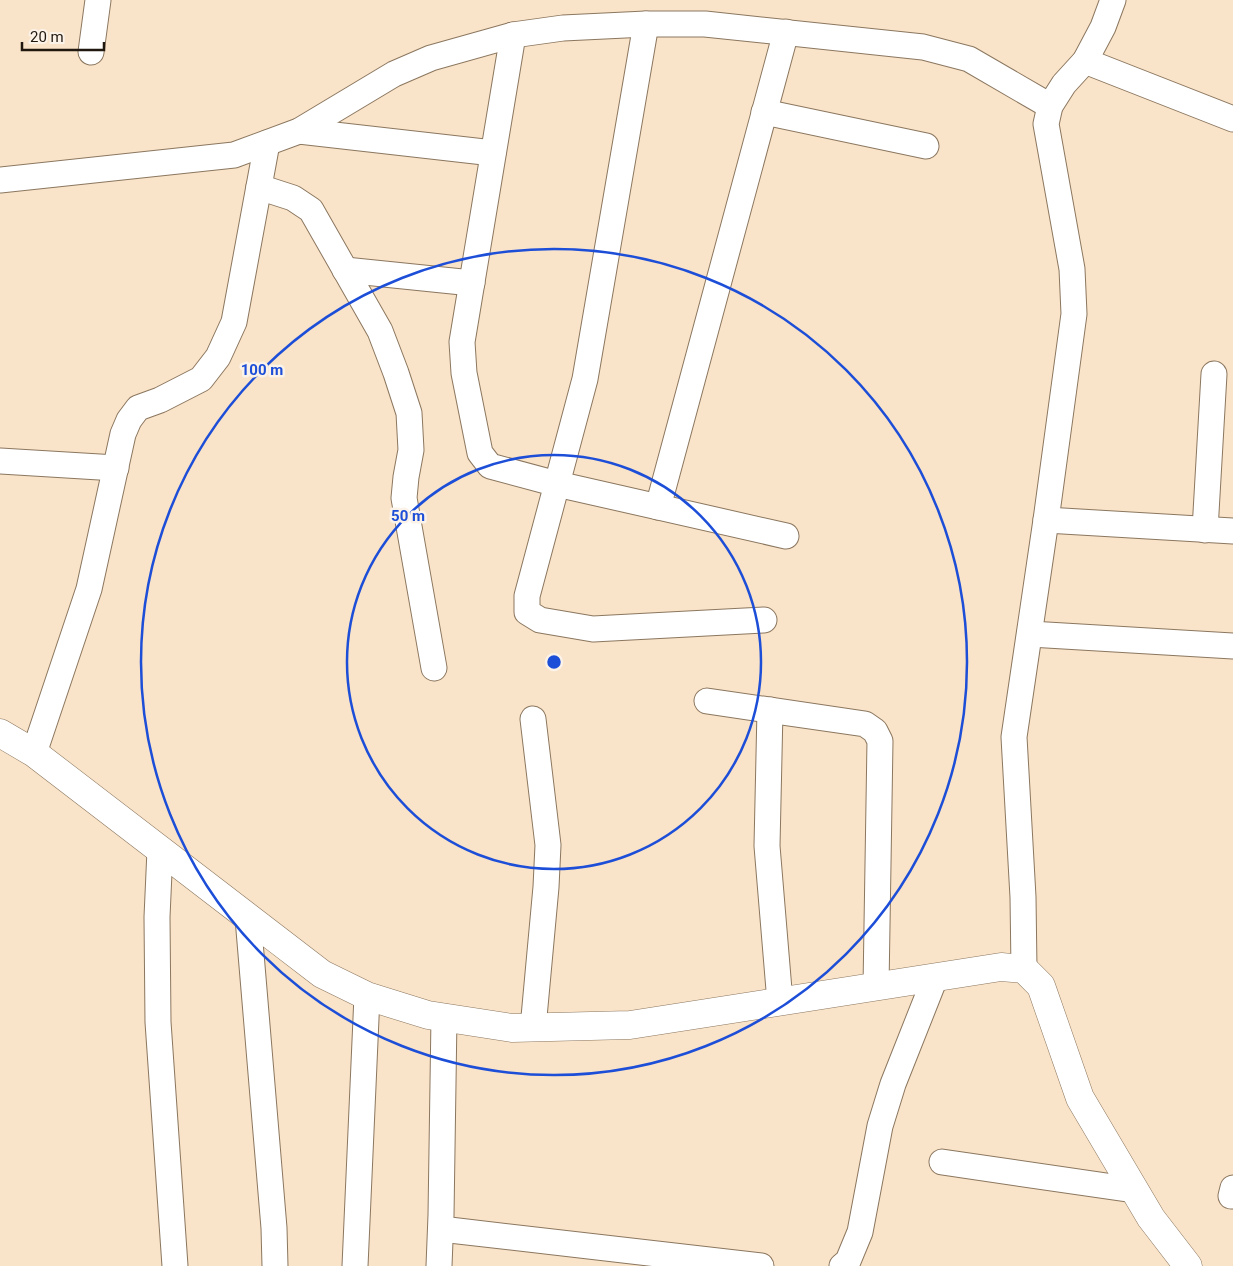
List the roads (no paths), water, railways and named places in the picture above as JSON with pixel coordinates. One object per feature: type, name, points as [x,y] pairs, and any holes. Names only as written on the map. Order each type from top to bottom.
[{"type":"street","points":[[91,52],[98,0]]},
{"type":"street","points":[[1024,969],[1023,897],[1014,737],[1074,314],[1072,269],[1046,124],[1050,106],[1064,84],[1085,61],[1104,27],[1113,0]]},
{"type":"street","points":[[646,24],[585,379],[527,596],[527,612],[540,620],[593,628],[764,620]]},
{"type":"street","points":[[0,180],[234,155],[299,131],[394,74],[431,58],[513,35],[563,28],[646,24],[705,24],[923,47],[969,59],[1050,106]]},
{"type":"street","points":[[658,507],[786,32]]},
{"type":"street","points":[[513,35],[462,342],[464,373],[480,453],[490,466],[557,484],[786,536]]},
{"type":"street","points":[[1085,61],[1233,119]]},
{"type":"street","points":[[764,112],[926,146]]},
{"type":"street","points":[[299,131],[493,153]]},
{"type":"street","points":[[34,753],[88,589],[123,434],[129,420],[138,408],[160,400],[201,379],[218,357],[234,322],[267,143]]},
{"type":"street","points":[[259,187],[293,198],[311,210],[380,331],[396,373],[409,412],[411,450],[404,498],[434,668]]},
{"type":"street","points":[[345,270],[472,283]]},
{"type":"street","points":[[1205,530],[1214,374]]},
{"type":"street","points":[[0,461],[116,468]]},
{"type":"street","points":[[1046,520],[1233,531]]},
{"type":"street","points":[[1030,634],[1233,646]]},
{"type":"street","points":[[707,701],[865,724],[875,730],[880,741],[876,987]]},
{"type":"street","points":[[770,710],[767,846],[780,1002]]},
{"type":"street","points":[[533,719],[548,845],[533,1028]]},
{"type":"street","points":[[0,733],[34,753],[322,974],[368,996],[428,1015],[512,1028],[630,1025],[1002,967],[1024,969],[1041,986],[1080,1098],[1151,1218],[1188,1266]]},
{"type":"street","points":[[160,850],[157,917],[158,1022],[174,1266]]},
{"type":"street","points":[[248,918],[274,1228],[275,1266]]},
{"type":"street","points":[[842,1266],[848,1261],[860,1232],[880,1126],[893,1084],[935,978]]},
{"type":"street","points":[[355,1266],[368,996]]},
{"type":"street","points":[[439,1266],[444,1017]]},
{"type":"street","points":[[942,1162],[1134,1190]]},
{"type":"street","points":[[441,1229],[761,1266]]}]
